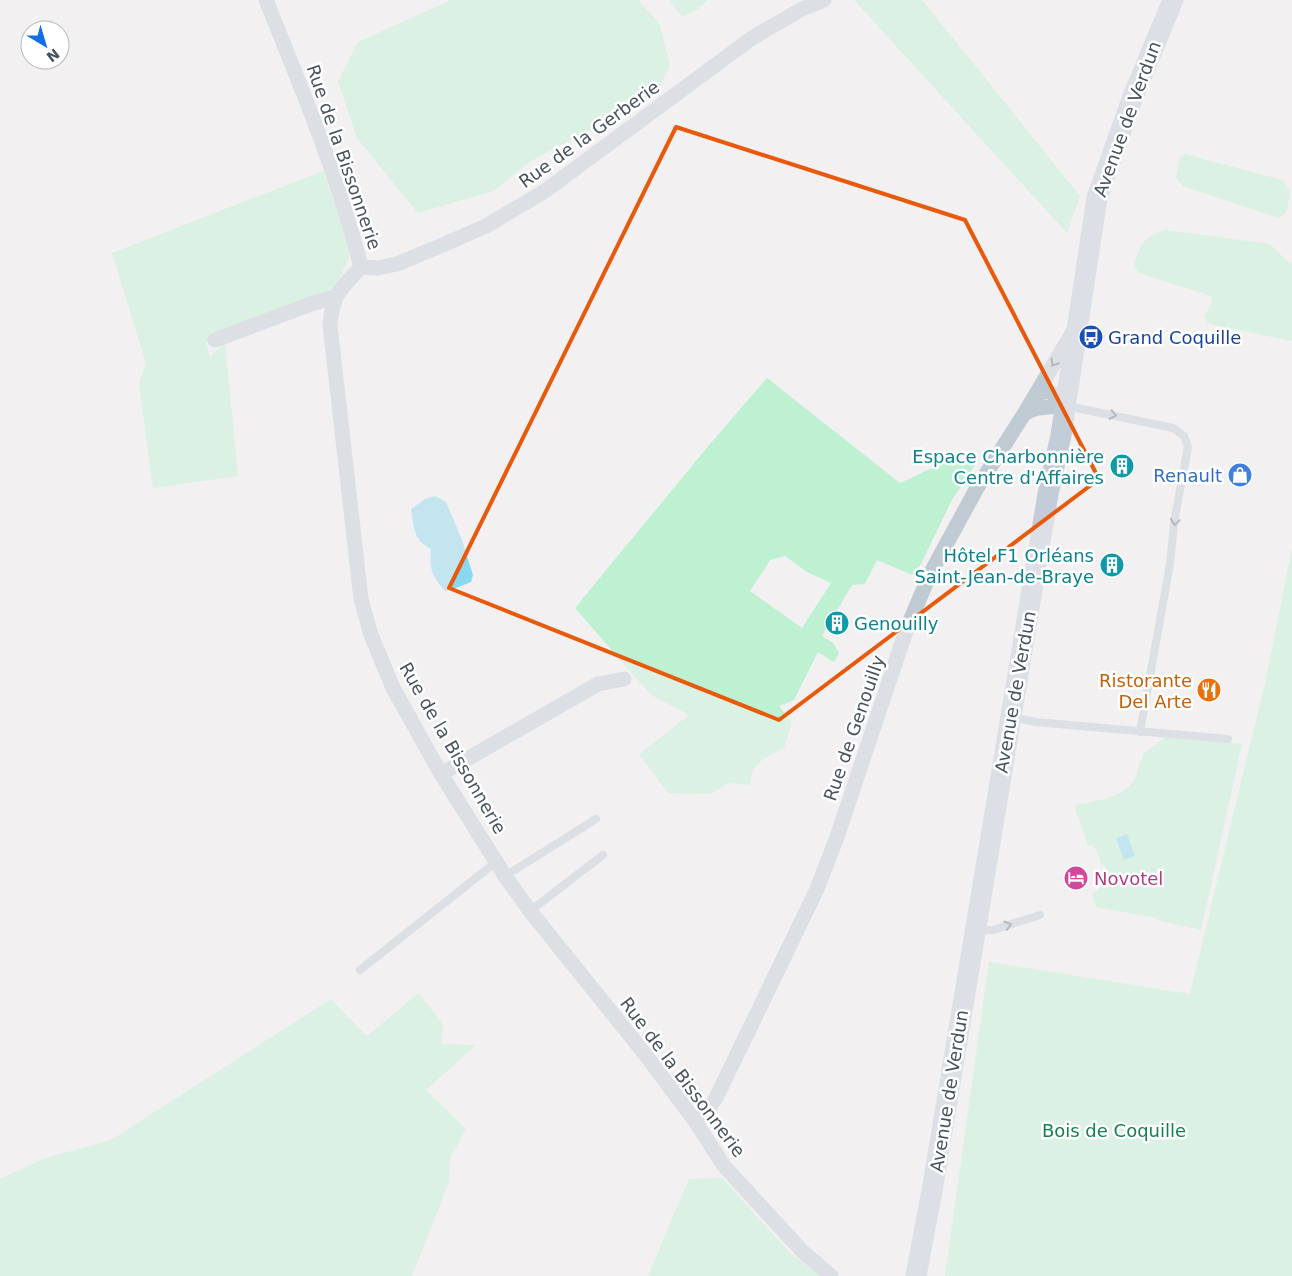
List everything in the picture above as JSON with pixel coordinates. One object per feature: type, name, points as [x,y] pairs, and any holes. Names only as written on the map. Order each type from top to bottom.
[{"type":"main road","name":"Avenue de Verdun","points":[[916,1276],[935,1175],[1065,405],[1097,198],[1132,99],[1172,0]]},
{"type":"street","name":"Rue de la Bissonnerie","points":[[266,0],[337,185],[361,267],[340,289],[335,298],[330,326],[361,599],[371,635],[393,688],[442,774],[496,862],[530,911],[645,1054],[695,1121],[724,1166],[803,1252],[831,1276]]},
{"type":"street","name":"Rue de la Gerberie","points":[[361,267],[378,268],[397,264],[478,229],[508,213],[545,191],[752,38],[802,9],[824,0]]},
{"type":"street","points":[[215,340],[311,304],[335,298]]},
{"type":"street","name":"Rue de Genouilly","points":[[695,1121],[704,1114],[716,1098],[817,889],[837,837],[908,628],[930,574],[977,488],[1024,414],[1076,326]]},
{"type":"street","points":[[1032,400],[1043,391],[1048,391],[1053,393],[1065,405]]},
{"type":"street","points":[[1024,414],[1037,407],[1050,408],[1065,405]]},
{"type":"street","points":[[442,774],[598,684],[624,679]]},
{"type":"lane","points":[[1065,405],[1173,428],[1184,436],[1188,448],[1174,523],[1170,564],[1140,732]]},
{"type":"lane","points":[[1012,717],[1035,722],[1228,739]]},
{"type":"lane","points":[[505,876],[596,819]]},
{"type":"lane","points":[[530,911],[602,855]]},
{"type":"lane","points":[[360,970],[496,862]]},
{"type":"lane","points":[[975,931],[992,930],[1040,915]]},
{"type":"highlighted area","points":[[676,127],[965,220],[1099,479],[779,720],[449,588]]},
{"type":"green space","points":[[451,0],[641,0],[640,2],[659,23],[670,65],[656,95],[531,161],[493,191],[418,213],[357,138],[338,81],[358,42]]},
{"type":"green space","points":[[669,0],[708,0],[698,9],[682,17]]},
{"type":"green space","points":[[854,0],[922,0],[1080,196],[1067,233]]},
{"type":"green space","points":[[1185,154],[1282,180],[1290,191],[1287,211],[1279,218],[1183,186],[1176,178],[1180,157]]},
{"type":"green space","points":[[323,171],[350,245],[349,257],[336,286],[310,301],[206,342],[210,357],[225,342],[238,476],[153,488],[139,384],[146,363],[112,253]]},
{"type":"green space","points":[[1166,230],[1270,244],[1292,264],[1292,341],[1209,324],[1204,317],[1212,302],[1211,296],[1139,273],[1134,266],[1138,252],[1144,242],[1152,235]]},
{"type":"green space","points":[[767,378],[900,483],[945,462],[979,459],[952,500],[915,576],[877,560],[865,584],[852,585],[822,636],[833,643],[839,653],[834,662],[818,652],[794,700],[779,706],[792,722],[784,748],[763,759],[753,769],[750,785],[728,783],[711,794],[668,793],[639,754],[689,715],[651,695],[575,608]],"holes":[[[785,556],[807,572],[831,583],[802,628],[750,591],[770,560]]]},
{"type":"green space","name":"Bois de Coquille","points":[[1292,548],[1292,1276],[945,1276],[989,962],[1190,994],[1266,679]]},
{"type":"green space","points":[[1167,736],[1242,744],[1201,930],[1157,920],[1157,918],[1096,907],[1092,894],[1099,890],[1106,882],[1106,869],[1101,864],[1097,851],[1092,845],[1088,846],[1075,808],[1076,805],[1108,798],[1123,791],[1135,778],[1143,754]]},
{"type":"green space","points":[[419,993],[443,1025],[441,1044],[476,1045],[426,1090],[466,1129],[450,1158],[449,1182],[412,1276],[0,1276],[0,1179],[46,1158],[111,1140],[331,999],[367,1036]]},
{"type":"green space","points":[[722,1178],[790,1253],[820,1276],[648,1276],[689,1179]]},
{"type":"water","points":[[435,496],[446,502],[462,540],[473,575],[471,582],[445,591],[432,572],[431,549],[421,541],[415,532],[411,509],[425,499]]},
{"type":"water","points":[[1127,834],[1135,856],[1124,860],[1116,838]]},
{"type":"place","name":"Grand Coquille","points":[[1091,337]]},
{"type":"place","name":"Espace Charbonnière Centre d'Affaires","points":[[1122,466]]},
{"type":"place","name":"Renault","points":[[1240,475]]},
{"type":"place","name":"Hôtel F1 Orléans Saint-Jean-de-Braye","points":[[1112,565]]},
{"type":"place","name":"Genouilly","points":[[837,623]]},
{"type":"place","name":"Ristorante Del Arte","points":[[1209,690]]},
{"type":"place","name":"Novotel","points":[[1076,878]]}]
